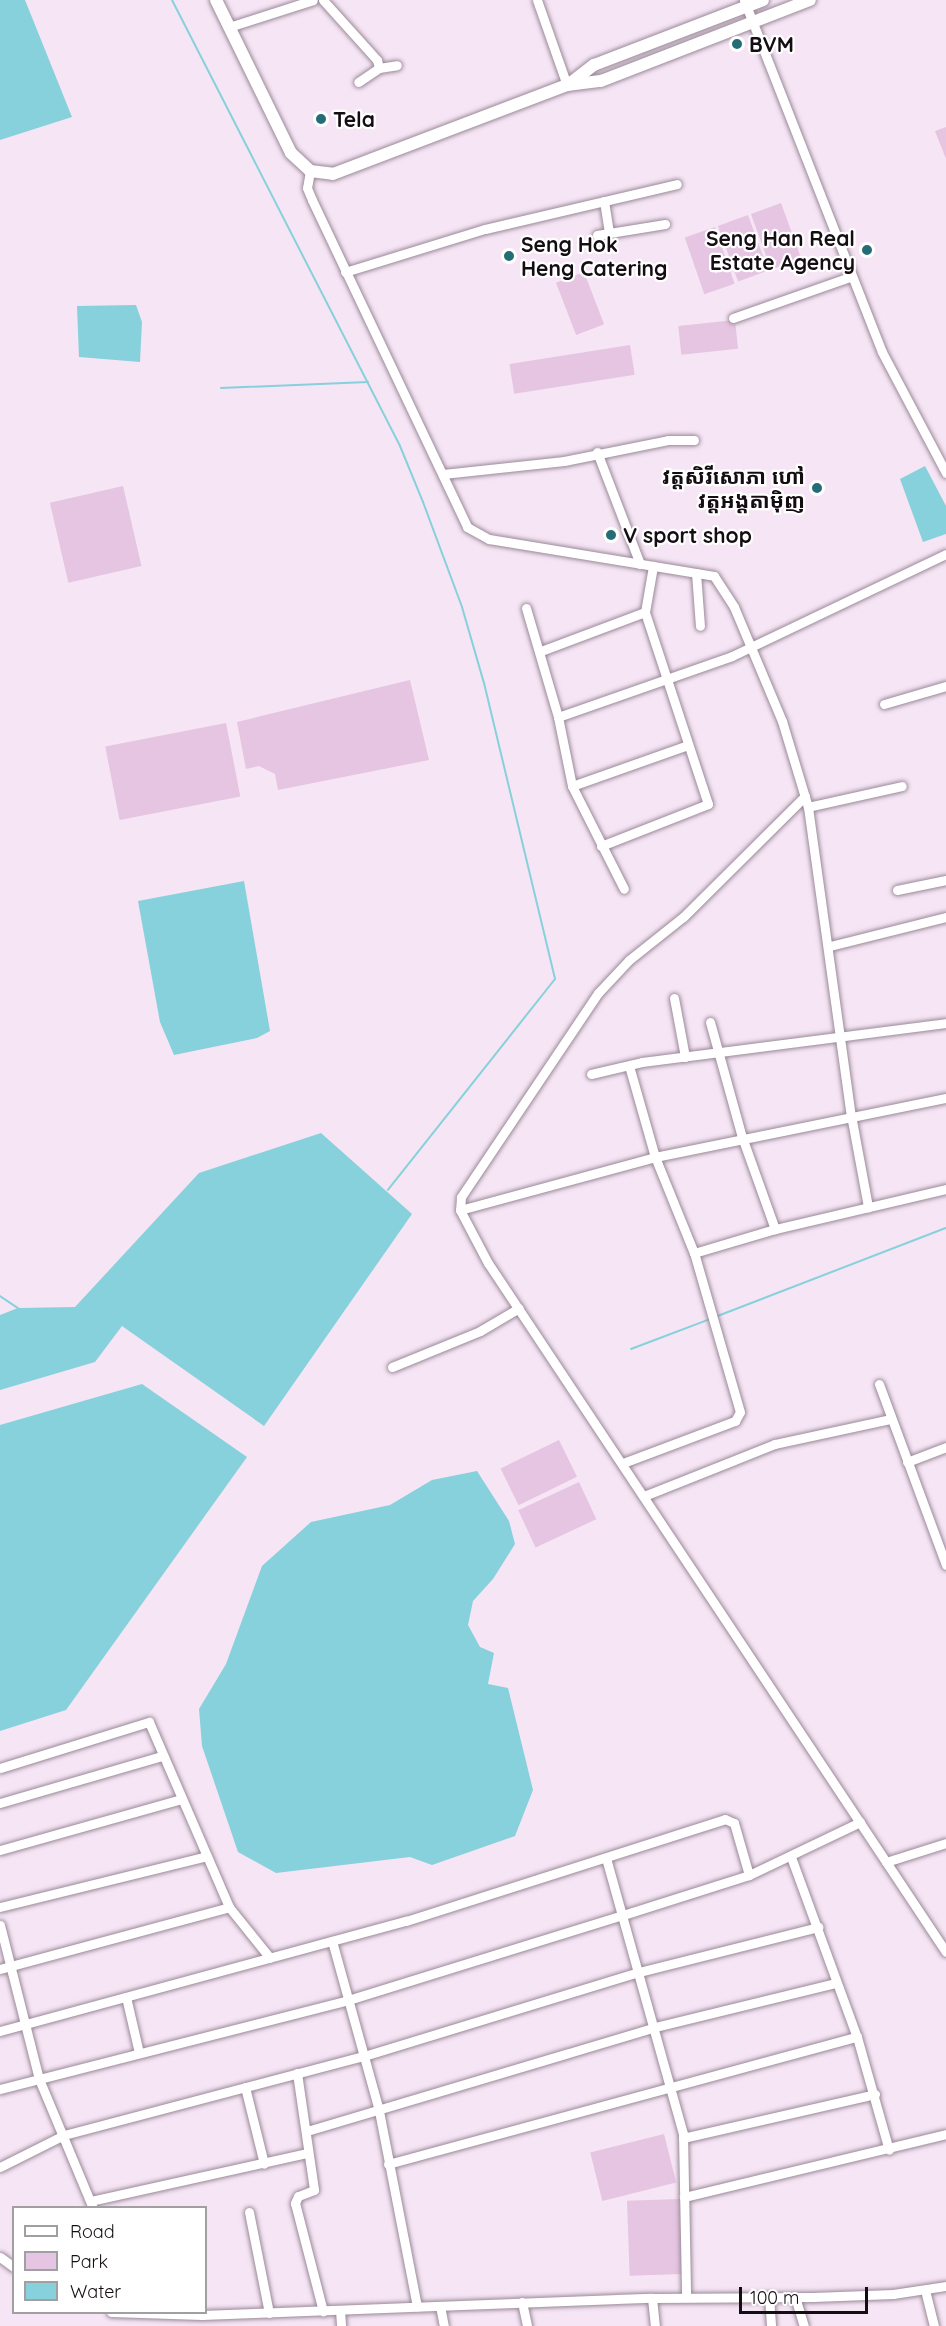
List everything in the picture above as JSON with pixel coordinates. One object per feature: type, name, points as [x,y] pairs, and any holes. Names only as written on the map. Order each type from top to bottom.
[{"type":"main road","points":[[216,0],[283,140],[298,162],[310,171],[339,173],[567,85],[601,81],[810,0]]},
{"type":"main road","points":[[567,85],[594,65],[745,3],[763,0]]},
{"type":"street","points":[[229,27],[314,0]]},
{"type":"street","points":[[323,0],[377,60],[379,68]]},
{"type":"street","points":[[548,0],[538,2],[567,85]]},
{"type":"street","points":[[745,3],[882,352],[946,473]]},
{"type":"street","points":[[358,82],[379,68],[397,65]]},
{"type":"street","points":[[310,171],[307,188],[312,201],[467,527],[489,539],[714,576],[752,643],[808,807],[830,946],[851,1115],[868,1207]]},
{"type":"street","points":[[345,272],[485,229],[677,184]]},
{"type":"street","points":[[604,201],[609,233]]},
{"type":"street","points":[[597,235],[665,224]]},
{"type":"street","points":[[733,318],[852,276]]},
{"type":"street","points":[[443,474],[564,462],[597,452],[694,440]]},
{"type":"street","points":[[597,452],[640,564]]},
{"type":"street","points":[[558,717],[732,656],[752,643],[946,554]]},
{"type":"street","points":[[602,846],[708,804],[665,679],[645,612],[653,566]]},
{"type":"street","points":[[696,573],[700,626]]},
{"type":"street","points":[[526,608],[541,651],[572,786],[624,889]]},
{"type":"street","points":[[541,651],[645,612]]},
{"type":"street","points":[[884,704],[946,686]]},
{"type":"street","points":[[572,786],[688,745]]},
{"type":"street","points":[[808,807],[902,786]]},
{"type":"street","points":[[805,796],[683,917],[629,960],[598,993],[461,1197],[460,1210],[488,1263],[946,1952]]},
{"type":"street","points":[[897,890],[946,880]]},
{"type":"street","points":[[830,946],[946,917]]},
{"type":"street","points":[[674,998],[685,1057]]},
{"type":"street","points":[[710,1022],[742,1137],[775,1229]]},
{"type":"street","points":[[591,1074],[685,1057],[946,1023]]},
{"type":"street","points":[[623,1464],[738,1418],[740,1412],[694,1253],[655,1157],[629,1066]]},
{"type":"street","points":[[460,1210],[655,1157],[742,1137],[946,1098]]},
{"type":"street","points":[[694,1253],[775,1229],[946,1189]]},
{"type":"street","points":[[392,1367],[480,1331],[519,1308]]},
{"type":"street","points":[[879,1384],[946,1565]]},
{"type":"street","points":[[644,1496],[775,1444],[891,1419]]},
{"type":"street","points":[[907,1462],[946,1447]]},
{"type":"street","points":[[0,1768],[145,1721],[152,1725],[162,1756],[229,1907],[270,1958]]},
{"type":"street","points":[[0,1803],[162,1756]]},
{"type":"street","points":[[0,1850],[182,1799]]},
{"type":"street","points":[[0,2031],[332,1941],[731,1819],[749,1875]]},
{"type":"street","points":[[0,2089],[348,2000],[623,1915],[749,1875],[791,1857],[860,1822]]},
{"type":"street","points":[[886,1862],[946,1843]]},
{"type":"street","points":[[0,1907],[207,1856]]},
{"type":"street","points":[[791,1857],[818,1927],[835,1983],[857,2037],[889,2150]]},
{"type":"street","points":[[606,1858],[655,2027],[683,2138],[686,2297]]},
{"type":"street","points":[[0,1969],[229,1907]]},
{"type":"street","points":[[0,1925],[39,2079],[92,2204],[308,2153]]},
{"type":"street","points":[[0,2167],[64,2135],[364,2056],[639,1972],[818,1927]]},
{"type":"street","points":[[332,1941],[379,2111],[417,2307]]},
{"type":"street","points":[[307,2131],[655,2027],[835,1983]]},
{"type":"street","points":[[126,1997],[139,2053]]},
{"type":"street","points":[[388,2164],[857,2037]]},
{"type":"street","points":[[297,2073],[314,2190],[298,2196],[295,2203],[323,2311]]},
{"type":"street","points":[[245,2087],[264,2164]]},
{"type":"street","points":[[683,2138],[875,2094]]},
{"type":"street","points":[[684,2197],[889,2150],[946,2134]]},
{"type":"street","points":[[249,2212],[269,2313]]},
{"type":"street","points":[[207,2314],[651,2298],[795,2297],[925,2290],[946,2286]]},
{"type":"street","points":[[925,2290],[934,2326]]},
{"type":"street","points":[[770,2296],[771,2326]]},
{"type":"street","points":[[795,2297],[804,2326]]},
{"type":"street","points":[[651,2298],[655,2326]]},
{"type":"street","points":[[522,2302],[527,2326]]},
{"type":"street","points":[[440,2306],[444,2326]]},
{"type":"street","points":[[340,2310],[341,2326]]},
{"type":"green space","points":[[946,127],[946,159],[935,131]]},
{"type":"green space","points":[[781,203],[801,258],[771,269],[751,214]]},
{"type":"green space","points":[[748,215],[768,270],[738,281],[718,226]]},
{"type":"green space","points":[[715,227],[735,284],[704,294],[685,237]]},
{"type":"green space","points":[[584,272],[604,324],[576,335],[556,283]]},
{"type":"green space","points":[[735,320],[738,349],[681,355],[678,326]]},
{"type":"green space","points":[[630,345],[635,375],[514,394],[510,364]]},
{"type":"green space","points":[[123,486],[141,566],[68,583],[50,503]]},
{"type":"green space","points":[[410,680],[429,760],[278,790],[275,774],[259,766],[246,769],[237,722]]},
{"type":"green space","points":[[226,723],[240,797],[120,820],[105,746]]},
{"type":"green space","points":[[559,1440],[577,1477],[519,1505],[501,1468]]},
{"type":"green space","points":[[579,1482],[596,1519],[536,1547],[518,1510]]},
{"type":"green space","points":[[664,2134],[676,2183],[602,2201],[590,2152]]},
{"type":"green space","points":[[680,2199],[683,2274],[630,2276],[627,2201]]},
{"type":"water","points":[[0,0],[25,0],[72,117],[0,140]]},
{"type":"water","points":[[136,305],[142,322],[140,362],[79,357],[77,306]]},
{"type":"water","points":[[925,466],[946,506],[946,534],[923,542],[900,479]]},
{"type":"water","points":[[244,881],[270,1031],[257,1038],[174,1055],[160,1022],[138,901]]},
{"type":"water","points":[[321,1133],[412,1214],[264,1426],[122,1326],[95,1362],[0,1390],[0,1315],[18,1308],[75,1307],[199,1173]]},
{"type":"water","points":[[142,1384],[247,1457],[66,1710],[0,1731],[0,1425]]},
{"type":"water","points":[[477,1471],[509,1521],[515,1544],[493,1579],[473,1601],[468,1625],[480,1647],[494,1653],[488,1684],[508,1688],[533,1790],[515,1836],[432,1865],[410,1857],[276,1873],[238,1852],[202,1746],[199,1709],[226,1664],[262,1566],[311,1522],[390,1505],[432,1480]]},
{"type":"waterway","points":[[172,0],[400,446],[423,502],[462,607],[484,683],[555,979],[388,1190]]},
{"type":"waterway","points":[[221,388],[368,382]]},
{"type":"waterway","points":[[715,1317],[946,1228]]},
{"type":"waterway","points":[[0,1296],[18,1308]]},
{"type":"waterway","points":[[631,1349],[710,1319]]},
{"type":"place","name":"BVM","points":[[737,44]]},
{"type":"place","name":"Tela","points":[[321,119]]},
{"type":"place","name":"Seng Han Real Estate Agency","points":[[867,250]]},
{"type":"place","name":"Seng Hok Heng Catering","points":[[509,256]]},
{"type":"place","name":"វត្តសិរីសោភា ហៅ វត្តអង្តតាម៉ិញ","points":[[817,488]]},
{"type":"place","name":"V sport shop","points":[[611,535]]}]
